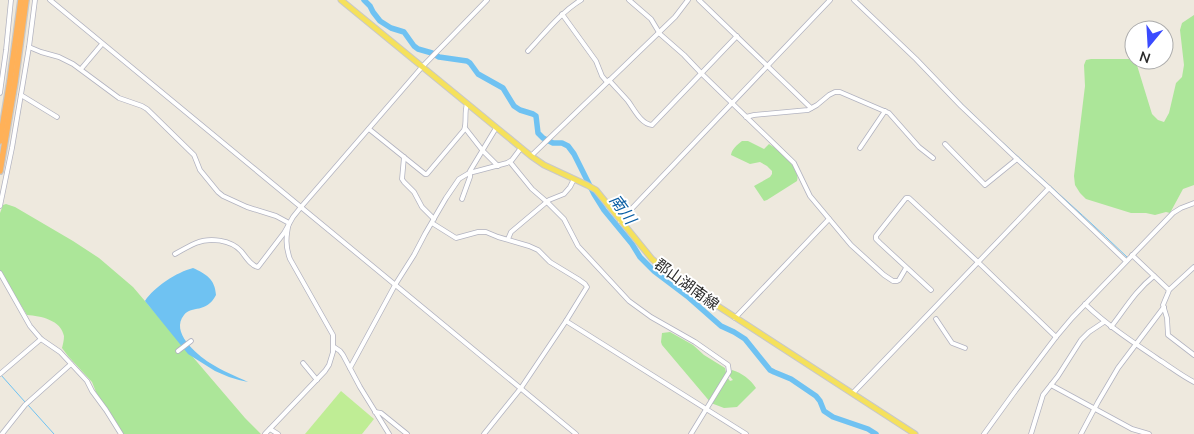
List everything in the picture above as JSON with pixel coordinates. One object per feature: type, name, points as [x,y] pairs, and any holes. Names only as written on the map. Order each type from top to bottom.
[{"type":"highway","points":[[0,141],[21,0]]},
{"type":"highway","points":[[0,171],[14,91],[26,0]]},
{"type":"main road","name":"郡山湖南線","points":[[341,0],[531,156],[544,165],[596,190],[620,221],[663,270],[686,287],[915,434]]},
{"type":"street","points":[[0,93],[11,0]]},
{"type":"street","points":[[0,206],[21,95],[35,0]]},
{"type":"street","points":[[50,0],[576,434]]},
{"type":"street","points":[[175,254],[197,242],[217,240],[239,249],[253,266],[258,267],[300,207],[422,68],[486,0]]},
{"type":"street","points":[[528,51],[570,6],[581,0]]},
{"type":"street","points":[[629,0],[651,19],[660,34],[684,55],[794,163],[810,196],[851,245],[887,277],[897,281],[906,268]]},
{"type":"street","points":[[699,0],[812,108]]},
{"type":"street","points":[[620,221],[830,0]]},
{"type":"street","points":[[854,0],[916,59],[961,106],[1126,261]]},
{"type":"street","points":[[531,156],[675,17],[684,1]]},
{"type":"street","points":[[562,14],[596,61],[602,76],[629,103],[638,115],[651,126],[737,36]]},
{"type":"street","points":[[81,69],[102,44]]},
{"type":"street","points":[[29,47],[64,59],[81,69],[119,98],[147,109],[194,155],[200,170],[218,192],[247,207],[276,216],[289,223]]},
{"type":"street","points":[[746,117],[808,110],[828,95],[837,92],[885,111],[895,119],[919,148],[933,158]]},
{"type":"street","points":[[21,95],[57,117]]},
{"type":"street","points":[[369,129],[427,174],[464,130],[466,104]]},
{"type":"street","points":[[860,148],[885,111]]},
{"type":"street","points":[[465,128],[482,150],[498,166]]},
{"type":"street","points":[[462,199],[470,177],[469,173],[496,128]]},
{"type":"street","points":[[945,144],[985,185],[1017,159]]},
{"type":"street","points":[[350,368],[395,285],[459,179],[469,173],[507,164],[521,148]]},
{"type":"street","points":[[404,157],[402,178],[404,182],[414,192],[422,207],[433,221],[455,238],[488,232],[498,237],[529,246],[538,250],[550,262],[587,287],[521,388],[484,434]]},
{"type":"street","points":[[510,162],[532,189],[564,220],[578,246],[629,301],[647,315],[695,342],[728,365],[730,372],[690,434]]},
{"type":"street","points":[[508,239],[511,232],[547,202],[564,194],[574,179]]},
{"type":"street","points":[[853,394],[1050,188]]},
{"type":"street","points":[[931,290],[878,242],[876,237],[906,198],[909,198],[1056,337]]},
{"type":"street","points":[[984,434],[1056,337],[1085,304],[1173,213],[1194,203]]},
{"type":"street","points":[[735,318],[829,219]]},
{"type":"street","points":[[265,434],[317,380],[329,365],[334,348],[333,335],[286,249],[289,223]]},
{"type":"street","points":[[1132,255],[1169,290]]},
{"type":"street","points":[[1081,434],[1118,368],[1164,307],[1169,290],[1194,266]]},
{"type":"street","points":[[0,273],[30,326],[41,339],[60,352],[87,381],[121,434]]},
{"type":"street","points":[[1111,327],[1144,284],[1154,276]]},
{"type":"street","points":[[1085,304],[1104,322],[1194,382]]},
{"type":"street","points":[[1164,307],[1168,336],[1194,355]]},
{"type":"street","points":[[936,319],[952,343],[965,348]]},
{"type":"street","points":[[566,321],[746,434]]},
{"type":"street","points":[[1031,434],[1043,395],[1081,340],[1104,322]]},
{"type":"street","points":[[0,374],[41,339]]},
{"type":"street","points":[[178,351],[192,341]]},
{"type":"street","points":[[334,348],[342,352],[389,434]]},
{"type":"street","points":[[303,363],[317,380]]},
{"type":"street","points":[[2,434],[25,405],[71,364]]},
{"type":"street","points":[[1051,385],[1132,428],[1149,434]]},
{"type":"street","points":[[375,412],[381,413],[407,434]]},
{"type":"street","points":[[270,429],[278,434]]},
{"type":"green space","points":[[1194,15],[1194,185],[1183,189],[1170,213],[1166,212],[1155,215],[1131,213],[1086,199],[1075,185],[1074,176],[1085,86],[1084,65],[1086,60],[1124,59],[1124,70],[1138,70],[1152,114],[1158,120],[1164,122],[1169,113],[1176,83],[1182,77],[1184,65],[1180,30],[1182,23]]},
{"type":"green space","points":[[742,141],[748,141],[764,149],[769,144],[793,165],[797,181],[764,201],[754,186],[770,177],[772,171],[760,162],[750,164],[731,155]]},
{"type":"green space","points":[[3,205],[15,207],[73,241],[99,258],[133,287],[245,418],[261,434],[123,434],[98,397],[92,382],[62,348],[64,336],[59,326],[50,320],[27,315],[0,271],[0,213]]},
{"type":"green space","points":[[670,332],[693,345],[704,355],[725,368],[730,381],[733,380],[729,375],[732,370],[746,377],[756,388],[737,407],[724,408],[711,403],[662,345],[662,333]]},
{"type":"green space","points":[[341,391],[374,419],[362,434],[305,434]]},
{"type":"water","points":[[193,268],[202,272],[212,281],[216,295],[208,305],[191,310],[184,315],[180,328],[182,335],[204,359],[248,382],[215,371],[188,354],[145,301],[154,290],[166,281]]},
{"type":"waterway","name":"南川","points":[[364,0],[380,21],[391,28],[404,32],[418,49],[439,57],[467,61],[478,74],[503,88],[514,106],[536,116],[538,133],[543,138],[553,143],[562,143],[568,146],[604,210],[632,244],[640,257],[654,271],[687,296],[721,326],[745,339],[770,370],[791,379],[816,396],[824,411],[833,417],[868,429],[876,434]]},
{"type":"waterway","points":[[857,0],[901,43]]},
{"type":"waterway","points":[[946,88],[1128,258]]},
{"type":"waterway","points":[[1,375],[25,402]]},
{"type":"waterway","points":[[28,405],[54,434]]}]
